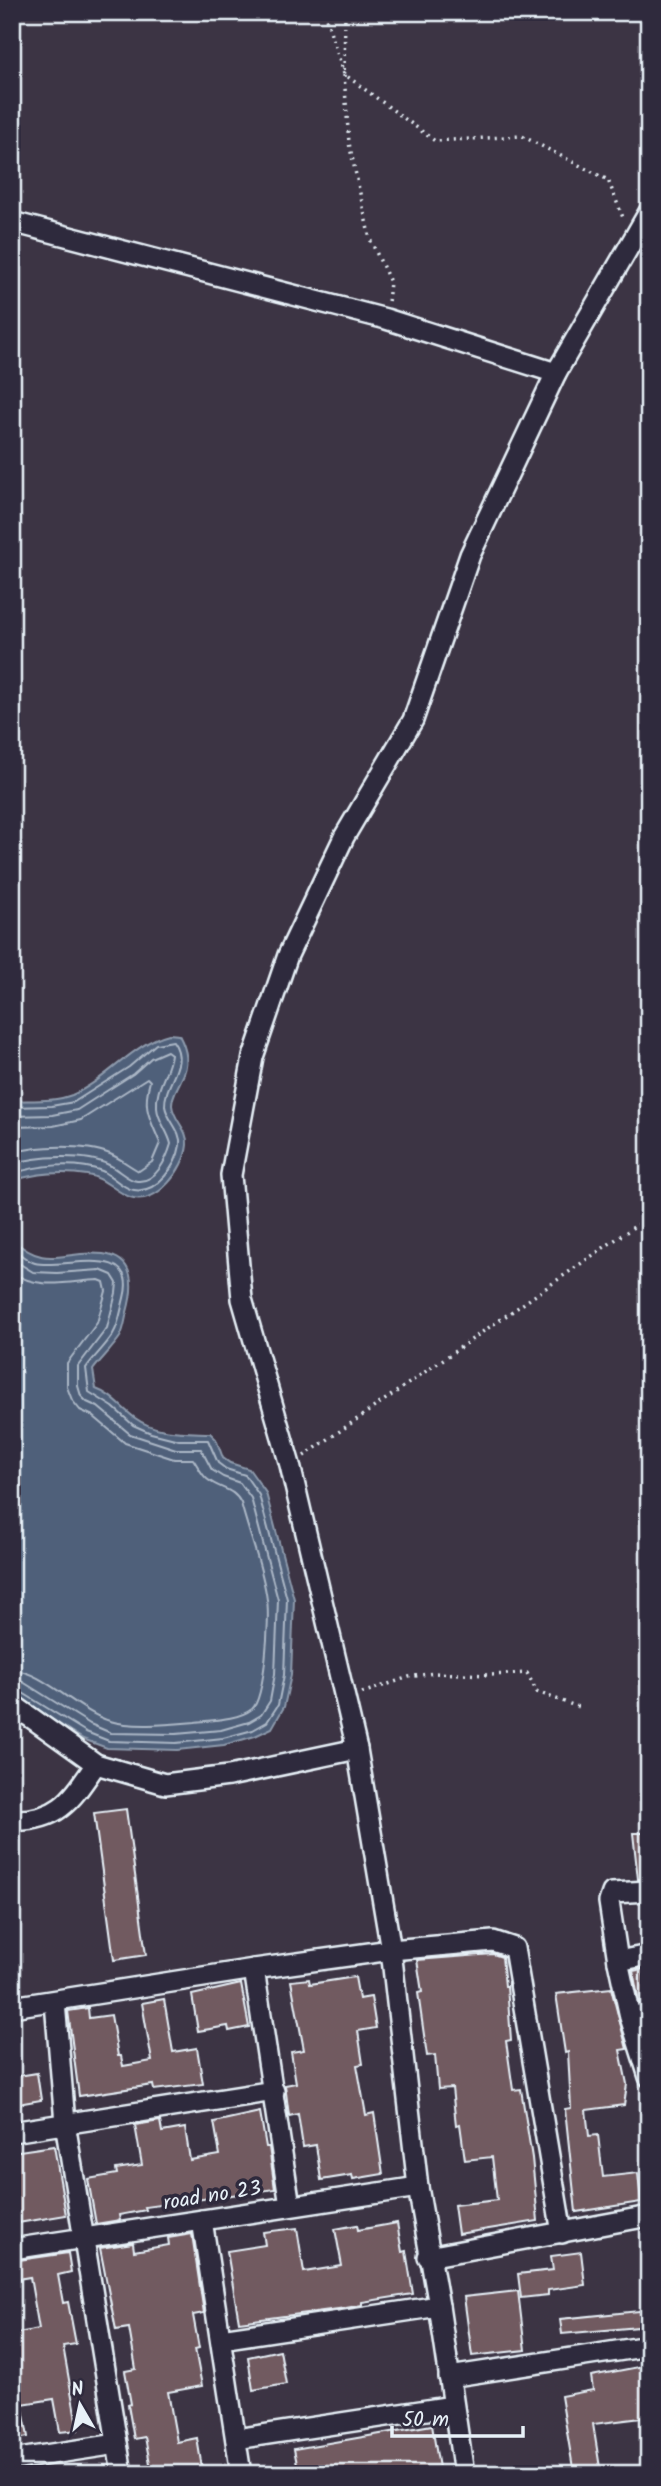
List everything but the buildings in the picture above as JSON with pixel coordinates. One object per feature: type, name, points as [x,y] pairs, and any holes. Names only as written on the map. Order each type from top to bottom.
[{"type":"street","points":[[464,2474],[418,2187],[391,1950],[357,1749],[290,1465],[242,1299],[231,1175],[253,1058],[288,955],[344,837],[413,720],[470,555],[556,373],[649,212]]},
{"type":"street","points":[[12,222],[386,320],[556,373]]},
{"type":"street","points":[[12,1704],[96,1763],[165,1784],[229,1776],[357,1749]]},
{"type":"street","points":[[12,1820],[29,1821],[57,1812],[78,1791],[96,1763]]},
{"type":"street","points":[[649,1891],[612,1894],[609,1902],[618,1961],[639,2015],[649,2077]]},
{"type":"street","points":[[12,2007],[391,1950],[493,1941],[514,1948],[562,2233]]},
{"type":"street","points":[[618,1961],[649,1955]]},
{"type":"street","points":[[254,1969],[290,2206]]},
{"type":"street","points":[[55,2002],[65,2123],[122,2474]]},
{"type":"street","points":[[12,2132],[274,2091]]},
{"type":"street","name":"road no 23","points":[[12,2249],[418,2187]]},
{"type":"street","points":[[428,2257],[649,2216]]},
{"type":"street","points":[[202,2220],[241,2474]]},
{"type":"street","points":[[221,2339],[439,2306]]},
{"type":"street","points":[[449,2377],[649,2346]]},
{"type":"street","points":[[236,2439],[453,2406]]},
{"type":"street","points":[[12,2460],[117,2444]]},
{"type":"path","points":[[324,12],[344,74],[435,141],[522,136],[608,180],[632,242]]},
{"type":"path","points":[[345,12],[344,74],[349,143],[370,239],[390,282],[386,320]]},
{"type":"path","points":[[290,1465],[635,1226],[649,1221]]},
{"type":"path","points":[[346,1698],[409,1677],[434,1673],[490,1675],[527,1672],[537,1692],[581,1709]]},
{"type":"water","points":[[169,1034],[179,1035],[186,1052],[186,1068],[172,1105],[186,1135],[187,1145],[181,1164],[168,1183],[159,1191],[140,1199],[130,1197],[99,1178],[87,1175],[49,1174],[12,1181],[12,1101],[50,1100],[72,1095],[144,1045]]},
{"type":"water","points":[[12,1239],[36,1255],[46,1257],[89,1253],[103,1254],[122,1261],[130,1275],[131,1293],[120,1337],[93,1370],[96,1389],[152,1427],[210,1433],[216,1439],[223,1458],[249,1469],[266,1493],[294,1599],[291,1675],[284,1707],[272,1728],[224,1745],[177,1750],[107,1748],[83,1739],[12,1694]]}]
